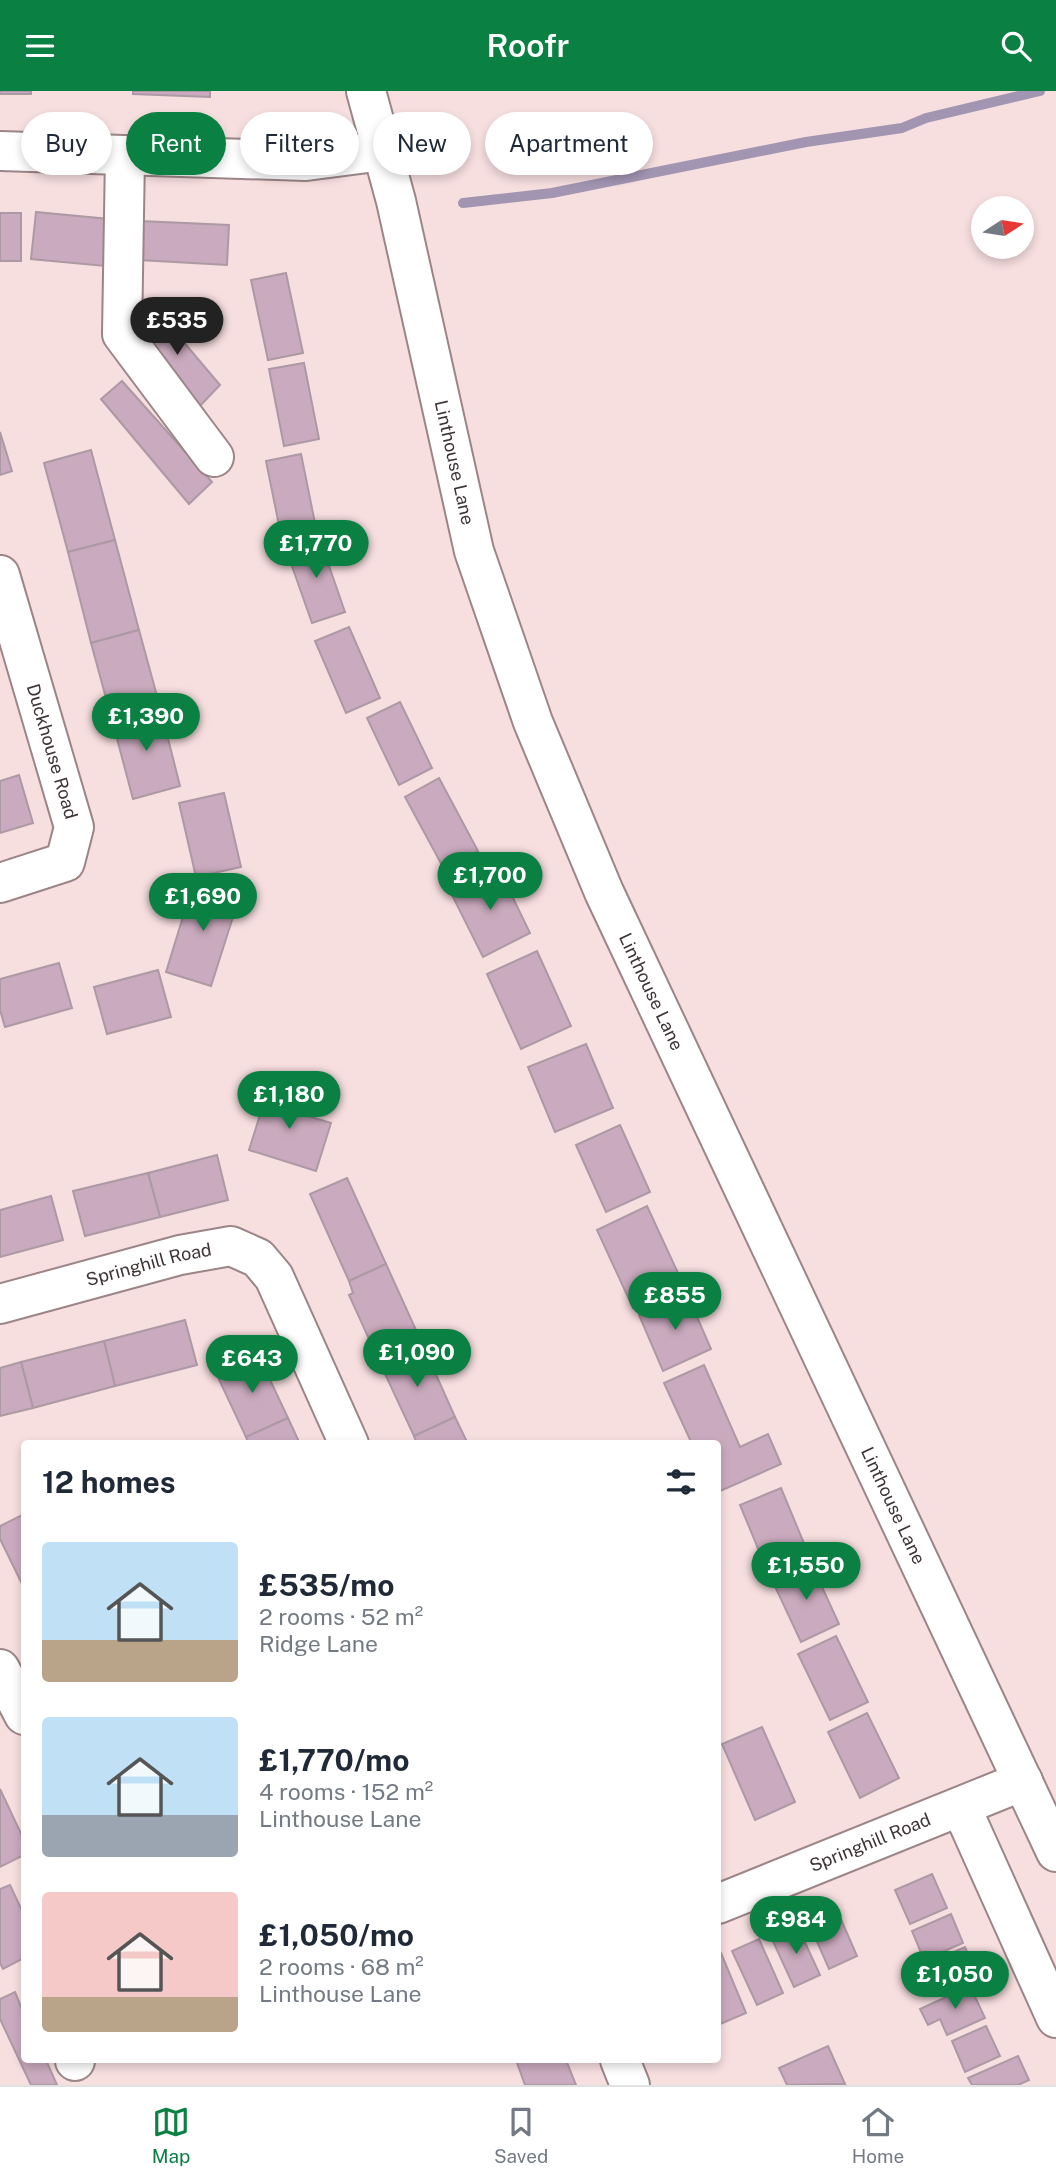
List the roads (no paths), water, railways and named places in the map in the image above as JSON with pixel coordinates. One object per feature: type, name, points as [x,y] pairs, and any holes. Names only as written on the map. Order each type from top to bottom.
[{"type":"street","name":"Linthouse Lane","points":[[366,91],[373,116]]},
{"type":"street","points":[[0,151],[306,161],[373,152]]},
{"type":"street","points":[[125,156],[122,334],[214,457]]},
{"type":"street","name":"Linthouse Lane","points":[[388,175],[474,551],[533,722],[604,892],[1056,1852]]},
{"type":"street","name":"Duckhouse Road","points":[[0,575],[74,827],[65,862],[0,883]]},
{"type":"street","name":"Springhill Road","points":[[0,1304],[180,1255],[231,1246],[258,1258],[274,1277],[347,1440]]},
{"type":"street","points":[[0,1669],[21,1708]]},
{"type":"street","name":"Springhill Road","points":[[721,1903],[1023,1781]]},
{"type":"street","points":[[961,1807],[1056,2018]]},
{"type":"street","points":[[621,2063],[630,2085]]},
{"type":"waterway","points":[[463,203],[552,193],[806,142],[902,128],[926,118],[1040,91]]}]
